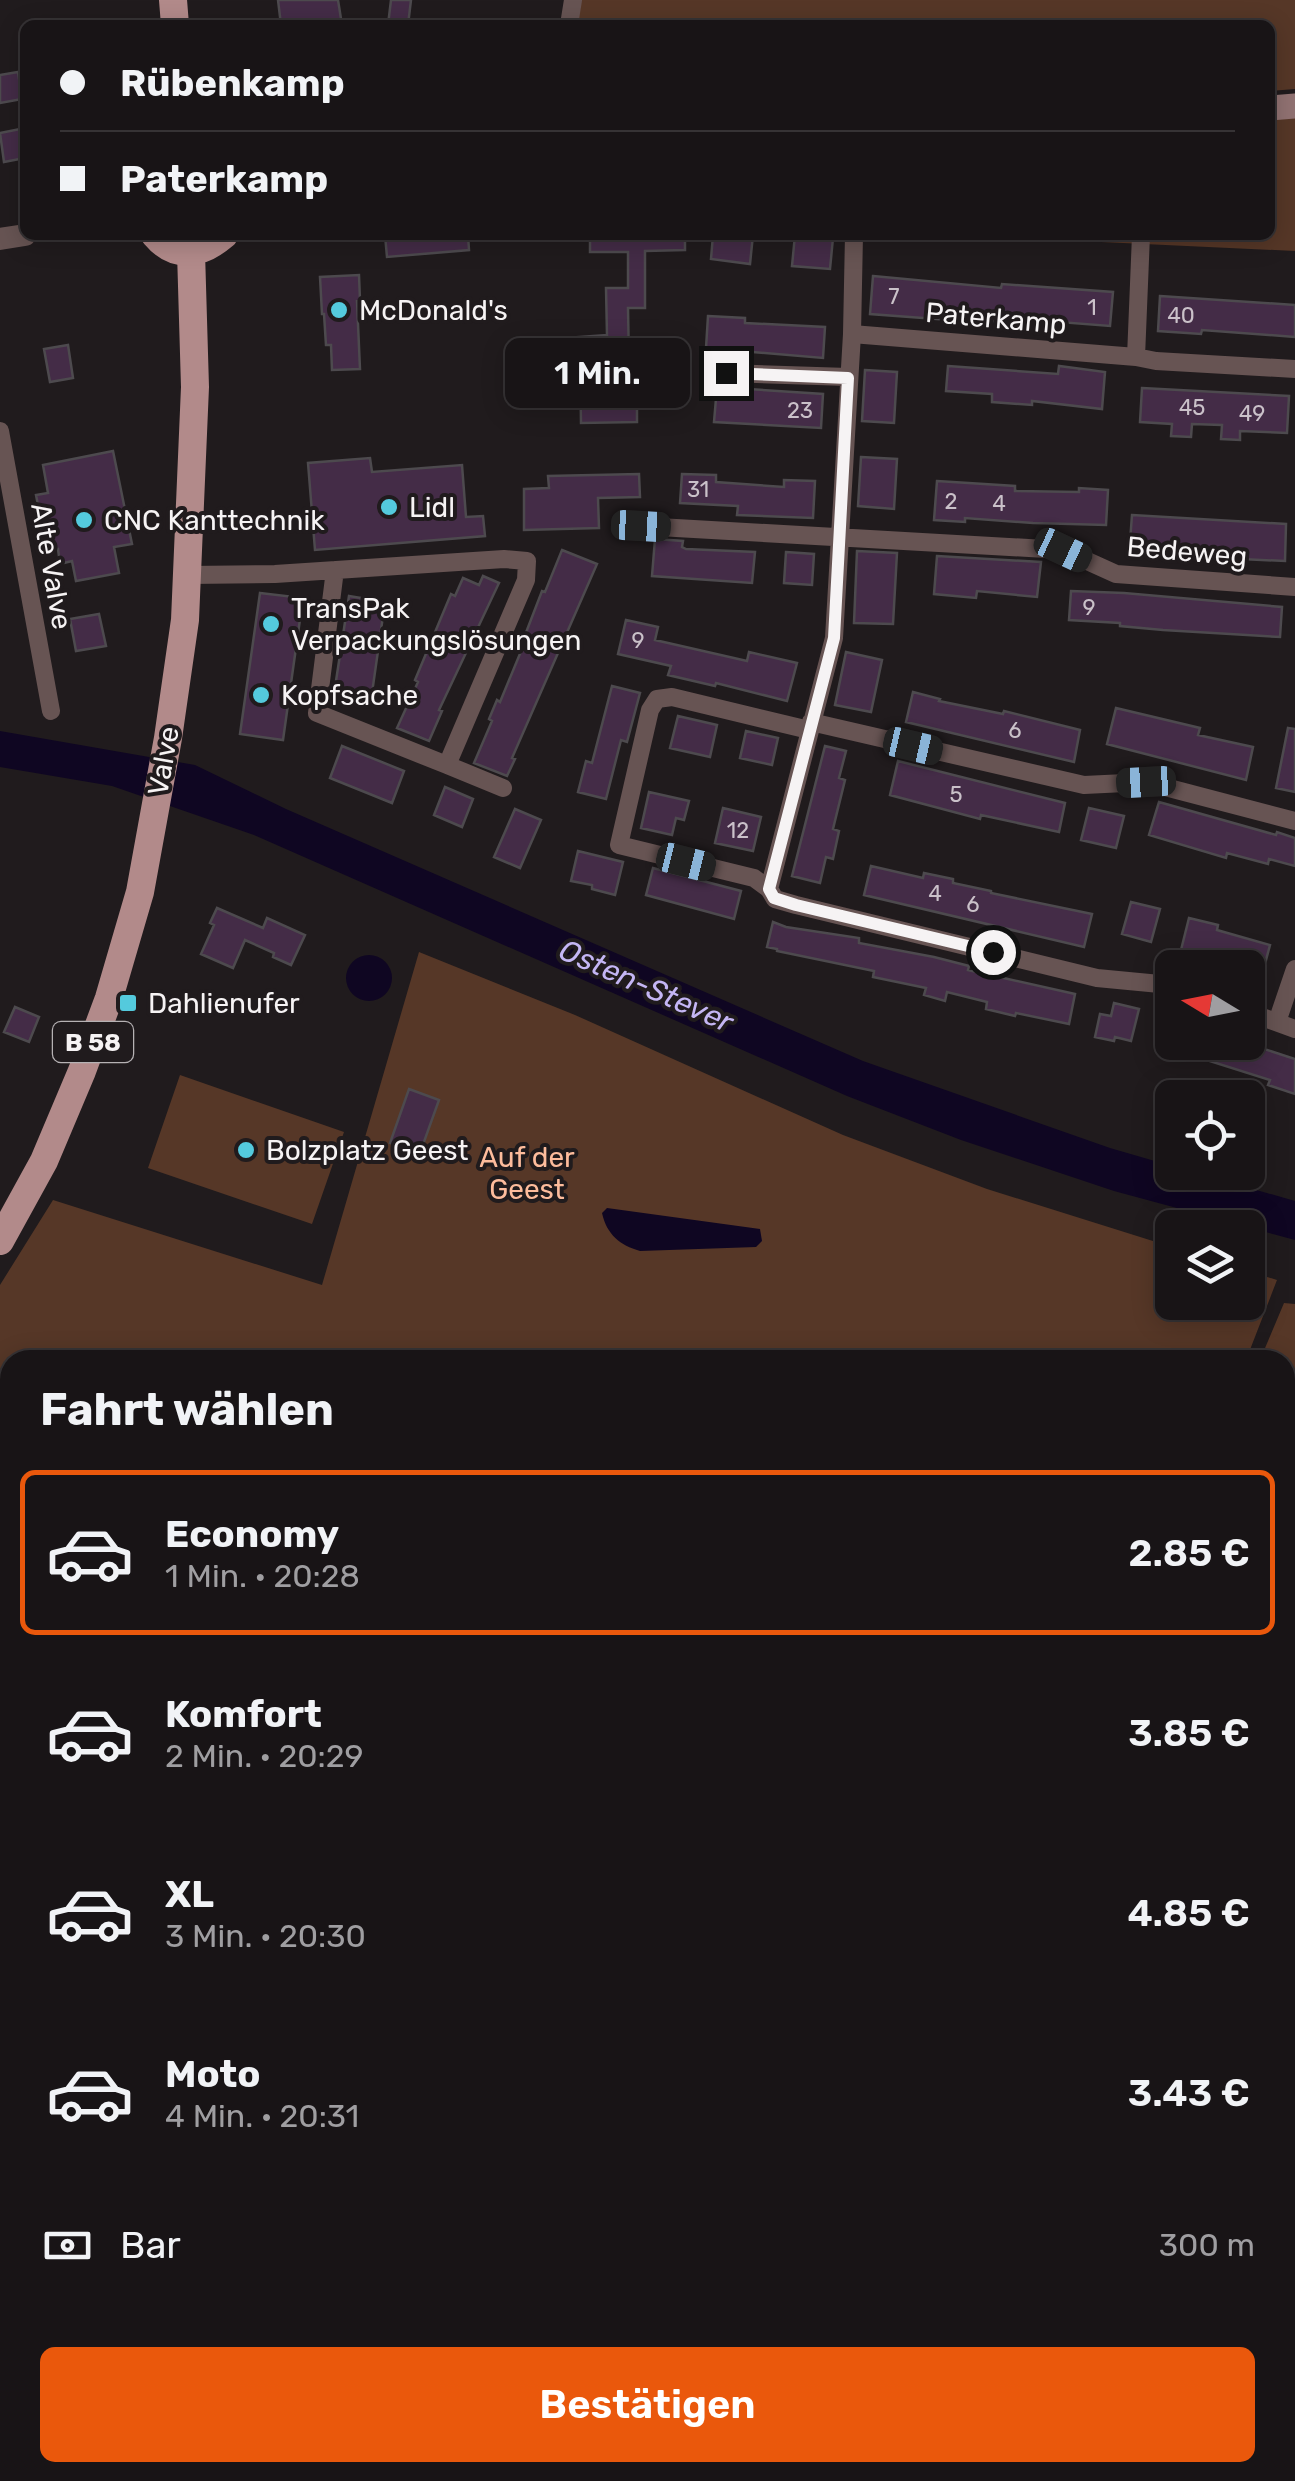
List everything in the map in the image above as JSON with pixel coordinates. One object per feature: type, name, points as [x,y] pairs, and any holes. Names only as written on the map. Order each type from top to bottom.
[{"type":"main road","points":[[159,240],[174,250],[191,252],[210,247],[218,240]]},
{"type":"main road","name":"Valve","points":[[0,1241],[44,1162],[109,998],[140,892],[168,738],[188,575],[195,387],[191,252]]},
{"type":"street","points":[[769,889],[834,638],[854,240]]},
{"type":"street","points":[[1136,357],[1142,240]]},
{"type":"street","name":"Paterkamp","points":[[852,334],[1295,369]]},
{"type":"street","points":[[726,373],[848,378]]},
{"type":"street","name":"Alte Valve","points":[[0,431],[51,711]]},
{"type":"street","points":[[641,526],[840,538]]},
{"type":"street","name":"Bedeweg","points":[[840,538],[1063,550],[1116,574],[1295,587]]},
{"type":"street","points":[[188,575],[527,560],[526,580],[447,765]]},
{"type":"street","points":[[335,570],[317,713],[503,788]]},
{"type":"street","points":[[1155,984],[1097,978],[796,905],[774,898],[754,878],[619,845],[650,710],[657,699],[672,697],[1084,785],[1146,782],[1295,821]]},
{"type":"street","points":[[1286,1026],[1295,969]]},
{"type":"green space","points":[[580,0],[1295,0],[1295,89],[1275,91],[1275,20],[578,20]]},
{"type":"green space","points":[[1295,115],[1295,251],[1061,240],[1275,240],[1275,117]]},
{"type":"green space","name":"Auf der Geest","points":[[419,952],[575,1015],[843,1135],[987,1189],[1155,1242],[1155,1320],[1262,1320],[1250,1350],[0,1350],[0,1285],[53,1200],[322,1285]]},
{"type":"green space","name":"Bolzplatz Geest","points":[[180,1075],[344,1132],[312,1224],[148,1168]]},
{"type":"green space","name":"Auf der Geest","points":[[1265,1276],[1277,1280],[1265,1311]]},
{"type":"green space","points":[[1284,1303],[1295,1304],[1295,1350],[1264,1350]]},
{"type":"water","name":"Osten-Stever","points":[[0,731],[195,765],[286,809],[863,1061],[1155,1161],[1155,1190],[1256,1190],[1295,1201],[1295,1240],[1265,1232],[1265,1210],[1184,1210],[1114,1191],[961,1140],[847,1096],[254,835],[112,786],[0,767]]},
{"type":"water","points":[[369,955],[385,962],[392,978],[385,994],[369,1001],[353,994],[346,978],[353,962]]},
{"type":"water","points":[[607,1208],[760,1229],[762,1241],[756,1247],[640,1251],[626,1246],[611,1233],[602,1213]]},
{"type":"building","points":[[278,0],[338,0],[341,20],[280,20]]},
{"type":"building","points":[[391,0],[411,0],[409,20],[389,20]]},
{"type":"building","points":[[18,72],[20,99],[0,103],[0,75]]},
{"type":"building","points":[[20,129],[20,159],[4,162],[0,133]]},
{"type":"building","points":[[385,240],[468,240],[469,250],[387,257]]},
{"type":"building","points":[[590,240],[685,240],[685,250],[645,251],[645,308],[628,308],[629,361],[637,361],[637,422],[581,423],[580,359],[567,359],[567,338],[607,335],[606,288],[628,288],[628,252],[590,252]]},
{"type":"building","points":[[713,240],[752,240],[750,264],[711,259]]},
{"type":"building","points":[[795,240],[833,240],[830,269],[792,266]]},
{"type":"building","name":"McDonald's","points":[[359,275],[360,369],[332,370],[320,277]]},
{"type":"building","points":[[873,276],[1001,288],[1002,284],[1113,292],[1110,326],[870,314]]},
{"type":"building","points":[[1160,296],[1295,305],[1295,337],[1158,331]]},
{"type":"building","points":[[708,316],[745,318],[745,323],[825,327],[823,358],[706,348]]},
{"type":"building","points":[[68,345],[73,378],[50,382],[44,349]]},
{"type":"building","points":[[948,366],[1058,374],[1059,366],[1105,372],[1102,409],[1032,401],[1032,405],[992,402],[992,394],[946,391]]},
{"type":"building","points":[[865,370],[897,372],[894,423],[862,421]]},
{"type":"building","points":[[717,387],[823,394],[821,428],[714,422]]},
{"type":"building","points":[[1142,388],[1289,396],[1287,433],[1240,431],[1240,440],[1221,439],[1222,425],[1192,424],[1191,437],[1171,436],[1172,424],[1140,422]]},
{"type":"building","name":"CNC Kanttechnik","points":[[113,451],[132,544],[114,547],[119,573],[76,581],[72,561],[60,564],[58,549],[47,551],[36,495],[48,493],[43,465]]},
{"type":"building","points":[[861,457],[897,459],[894,509],[858,506]]},
{"type":"building","name":"Lidl","points":[[370,458],[372,472],[462,465],[466,517],[483,516],[485,536],[315,550],[308,463]]},
{"type":"building","points":[[639,474],[640,497],[598,498],[599,528],[524,530],[524,489],[549,488],[548,476]]},
{"type":"building","points":[[682,474],[716,475],[716,482],[784,487],[784,480],[815,481],[813,518],[737,515],[738,506],[680,503]]},
{"type":"building","points":[[937,481],[1015,486],[1015,491],[1108,490],[1106,525],[934,520]]},
{"type":"building","points":[[1132,515],[1286,524],[1285,561],[1241,559],[1241,563],[1129,555]]},
{"type":"building","points":[[655,539],[683,541],[682,547],[686,549],[755,552],[752,583],[652,576]]},
{"type":"building","points":[[562,550],[597,564],[507,776],[474,763]]},
{"type":"building","points":[[857,551],[897,553],[893,624],[854,623]]},
{"type":"building","points":[[786,552],[814,554],[812,585],[784,583]]},
{"type":"building","points":[[937,556],[1041,562],[1037,597],[977,591],[976,598],[934,594]]},
{"type":"building","points":[[483,576],[499,583],[439,710],[442,711],[429,741],[397,728],[451,594],[455,596],[463,578],[479,585]]},
{"type":"building","points":[[1071,591],[1282,607],[1280,637],[1069,620]]},
{"type":"building","points":[[260,593],[303,598],[283,740],[240,734]]},
{"type":"building","points":[[349,596],[385,602],[371,700],[334,694]]},
{"type":"building","points":[[99,614],[106,646],[76,651],[70,619]]},
{"type":"building","points":[[626,620],[658,627],[655,640],[747,661],[749,652],[797,663],[787,701],[668,675],[671,666],[618,654]]},
{"type":"building","points":[[846,652],[882,660],[871,712],[835,705]]},
{"type":"building","points":[[612,686],[640,693],[627,742],[621,740],[606,799],[578,792],[586,761],[592,763]]},
{"type":"building","points":[[913,692],[939,701],[1003,714],[1004,711],[1080,730],[1074,762],[906,722]]},
{"type":"building","points":[[1116,708],[1200,728],[1198,735],[1253,747],[1246,780],[1107,744]]},
{"type":"building","points":[[678,716],[717,725],[710,757],[670,748]]},
{"type":"building","points":[[1288,728],[1295,729],[1295,792],[1276,788]]},
{"type":"building","points":[[746,731],[778,738],[772,765],[740,758]]},
{"type":"building","points":[[342,746],[404,771],[392,803],[330,778]]},
{"type":"building","points":[[825,746],[846,751],[839,778],[845,780],[833,829],[839,831],[833,859],[826,857],[820,883],[792,876]]},
{"type":"building","points":[[898,761],[1065,803],[1059,832],[981,815],[980,819],[890,795]]},
{"type":"building","points":[[445,787],[473,799],[462,827],[434,815]]},
{"type":"building","points":[[649,792],[689,801],[684,820],[676,818],[672,835],[641,828]]},
{"type":"building","points":[[1159,802],[1295,838],[1295,866],[1269,859],[1268,864],[1227,853],[1226,858],[1149,835]]},
{"type":"building","points":[[723,808],[761,817],[753,851],[715,843]]},
{"type":"building","points":[[1089,808],[1124,816],[1116,848],[1081,840]]},
{"type":"building","points":[[515,809],[541,820],[520,868],[494,857]]},
{"type":"building","points":[[578,851],[623,862],[615,895],[571,881]]},
{"type":"building","points":[[871,866],[923,878],[924,873],[953,879],[953,883],[991,893],[1092,914],[1084,947],[864,895]]},
{"type":"building","points":[[653,868],[741,891],[734,919],[646,895]]},
{"type":"building","points":[[1131,902],[1160,909],[1151,942],[1122,934]]},
{"type":"building","points":[[217,908],[263,928],[267,918],[305,935],[291,965],[245,940],[233,968],[201,954]]},
{"type":"building","points":[[1189,918],[1270,945],[1265,964],[1265,950],[1181,950]]},
{"type":"building","points":[[773,922],[859,938],[859,943],[934,957],[969,966],[968,970],[1075,994],[1069,1024],[986,1009],[987,1002],[947,992],[945,1001],[924,995],[926,988],[873,977],[874,971],[777,951],[767,947]]},
{"type":"building","points":[[1114,1003],[1139,1009],[1131,1041],[1095,1037],[1100,1014],[1111,1016]]},
{"type":"building","points":[[15,1007],[39,1017],[29,1042],[4,1032]]},
{"type":"building","points":[[1265,1049],[1295,1059],[1295,1094],[1268,1085],[1270,1080],[1206,1060],[1265,1060]]},
{"type":"building","points":[[409,1089],[439,1100],[420,1153],[390,1143]]},
{"type":"place","name":"McDonald's","points":[[339,310]]},
{"type":"place","name":"Lidl","points":[[389,507]]},
{"type":"place","name":"CNC Kanttechnik","points":[[84,520]]},
{"type":"place","name":"TransPak Verpackungslösungen","points":[[271,624]]},
{"type":"place","name":"Kopfsache","points":[[261,695]]},
{"type":"place","name":"Dahlienufer","points":[[128,1003]]},
{"type":"place","name":"Bolzplatz Geest","points":[[246,1150]]},
{"type":"route","points":[[726,373],[848,378],[834,638],[769,889],[774,898],[796,905],[993,952]]}]
